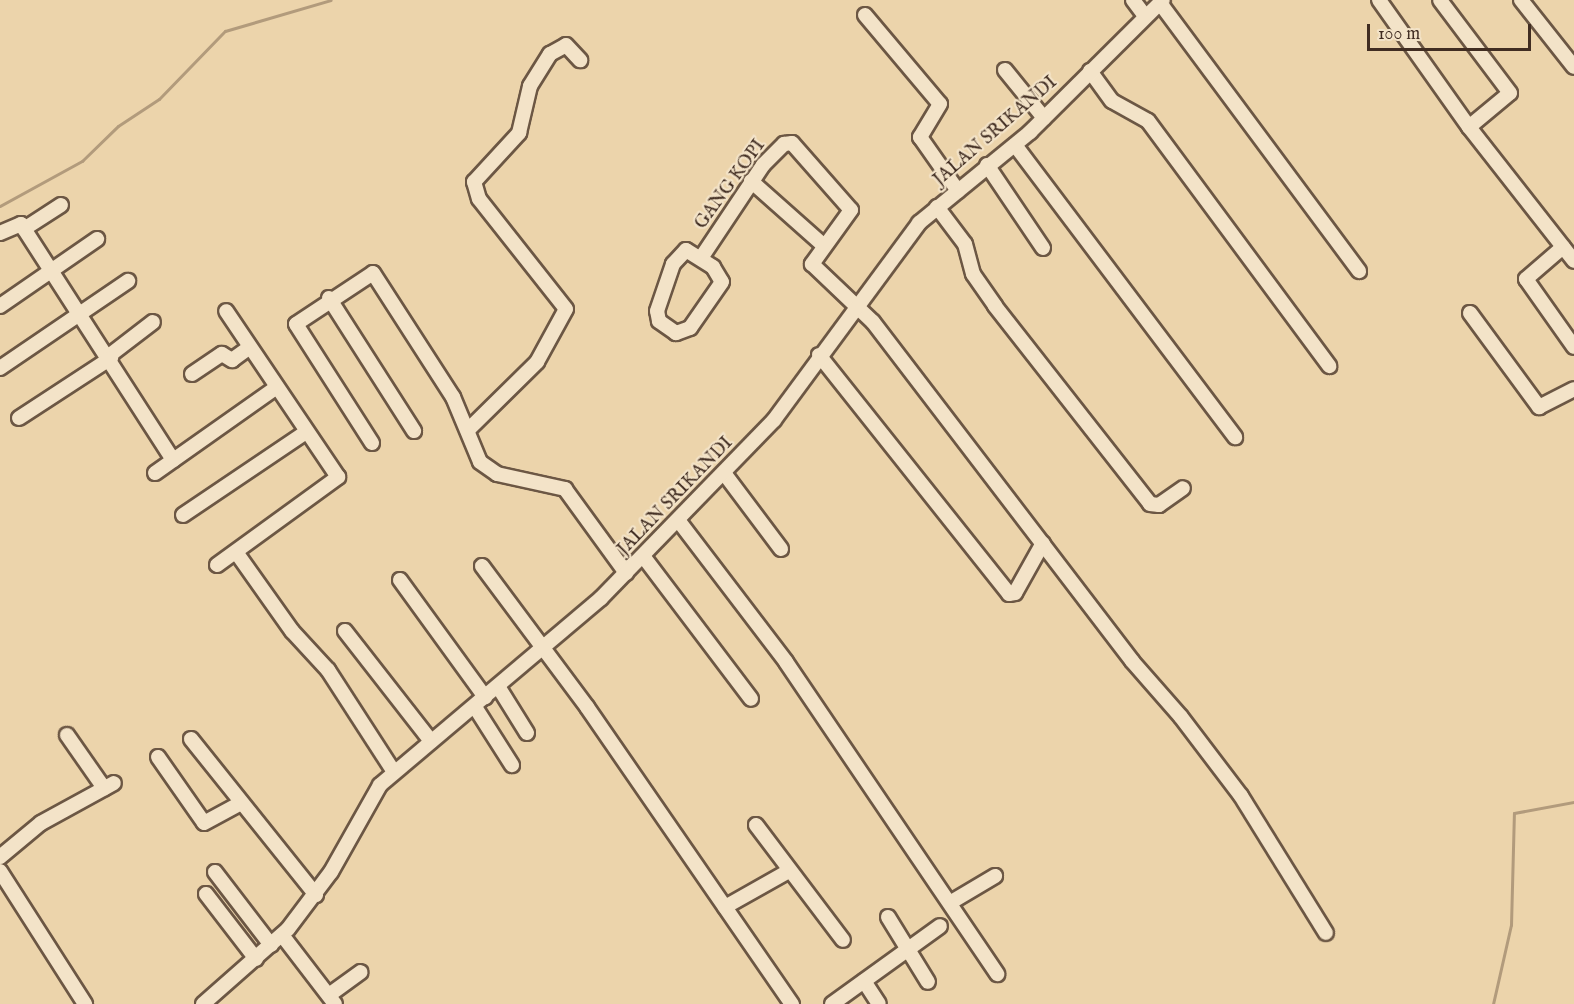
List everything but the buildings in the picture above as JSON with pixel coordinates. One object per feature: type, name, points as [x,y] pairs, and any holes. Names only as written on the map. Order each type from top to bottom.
[{"type":"street","points":[[1134,0],[1145,16]]},
{"type":"street","points":[[1379,0],[1469,127],[1574,261]]},
{"type":"street","points":[[1440,0],[1510,93],[1469,127]]},
{"type":"street","points":[[1521,0],[1574,67]]},
{"type":"street","points":[[1162,1],[1359,271]]},
{"type":"street","name":"JALAN SRIKANDI","points":[[203,1004],[276,940],[316,894],[374,793],[394,772],[544,650],[643,556],[774,420],[907,236],[937,207],[1015,145],[1162,1]]},
{"type":"street","points":[[865,15],[940,104],[920,137],[958,191]]},
{"type":"street","points":[[468,430],[537,362],[566,309],[479,200],[474,182],[519,133],[530,86],[550,54],[566,45],[580,60]]},
{"type":"street","points":[[1005,70],[1044,118]]},
{"type":"street","points":[[1090,71],[1112,101],[1149,121],[1329,366]]},
{"type":"street","name":"GANG KOPI","points":[[701,258],[751,181],[778,149],[792,143],[851,210],[823,245],[812,264],[858,304]]},
{"type":"street","points":[[1015,145],[1234,437]]},
{"type":"street","points":[[987,165],[1043,248]]},
{"type":"street","points":[[751,181],[823,245]]},
{"type":"street","points":[[24,230],[61,205]]},
{"type":"street","points":[[937,207],[965,244],[973,274],[995,306],[1150,504],[1160,505],[1183,488]]},
{"type":"street","points":[[0,233],[21,225],[111,356],[173,460]]},
{"type":"street","points":[[0,306],[97,239]]},
{"type":"street","points":[[1563,247],[1526,279],[1574,347]]},
{"type":"street","points":[[678,252],[701,258],[722,282],[690,328],[676,333],[659,321],[658,304],[678,252]]},
{"type":"street","points":[[372,443],[296,324],[365,274],[378,276],[468,430],[488,470],[556,484],[572,495],[626,573]]},
{"type":"street","points":[[0,368],[128,281]]},
{"type":"street","points":[[329,298],[414,431]]},
{"type":"street","points":[[858,304],[1241,796],[1326,933]]},
{"type":"street","points":[[217,565],[338,477],[225,310]]},
{"type":"street","points":[[1470,313],[1539,407],[1574,389]]},
{"type":"street","points":[[19,418],[111,356],[153,322]]},
{"type":"street","points":[[192,374],[222,354],[232,360],[250,347]]},
{"type":"street","points":[[819,355],[1009,594],[1015,593],[1043,543]]},
{"type":"street","points":[[155,473],[277,387]]},
{"type":"street","points":[[183,515],[306,432]]},
{"type":"street","points":[[724,473],[781,549]]},
{"type":"street","points":[[678,520],[953,901],[997,974]]},
{"type":"street","points":[[236,552],[292,631],[328,670],[394,772]]},
{"type":"street","points":[[643,556],[751,699]]},
{"type":"street","points":[[482,566],[544,650],[792,1004]]},
{"type":"street","points":[[400,580],[480,702],[512,765]]},
{"type":"street","points":[[345,631],[431,741]]},
{"type":"street","points":[[499,688],[527,733]]},
{"type":"street","points":[[0,858],[41,823],[109,786],[67,735]]},
{"type":"street","points":[[191,739],[316,894]]},
{"type":"street","points":[[158,758],[204,823],[241,803]]},
{"type":"street","points":[[756,825],[843,940]]},
{"type":"street","points":[[0,871],[85,1004]]},
{"type":"street","points":[[725,907],[789,871]]},
{"type":"street","points":[[215,872],[332,999],[361,972]]},
{"type":"street","points":[[953,901],[995,876]]},
{"type":"street","points":[[206,894],[256,959]]},
{"type":"street","points":[[888,916],[928,982]]},
{"type":"street","points":[[832,1004],[940,926]]},
{"type":"street","points":[[864,981],[879,1004]]},
{"type":"waterway","points":[[0,206],[82,161],[118,126],[159,99],[225,31],[331,0]]},
{"type":"waterway","points":[[1493,1004],[1511,925],[1514,813],[1574,802]]}]
